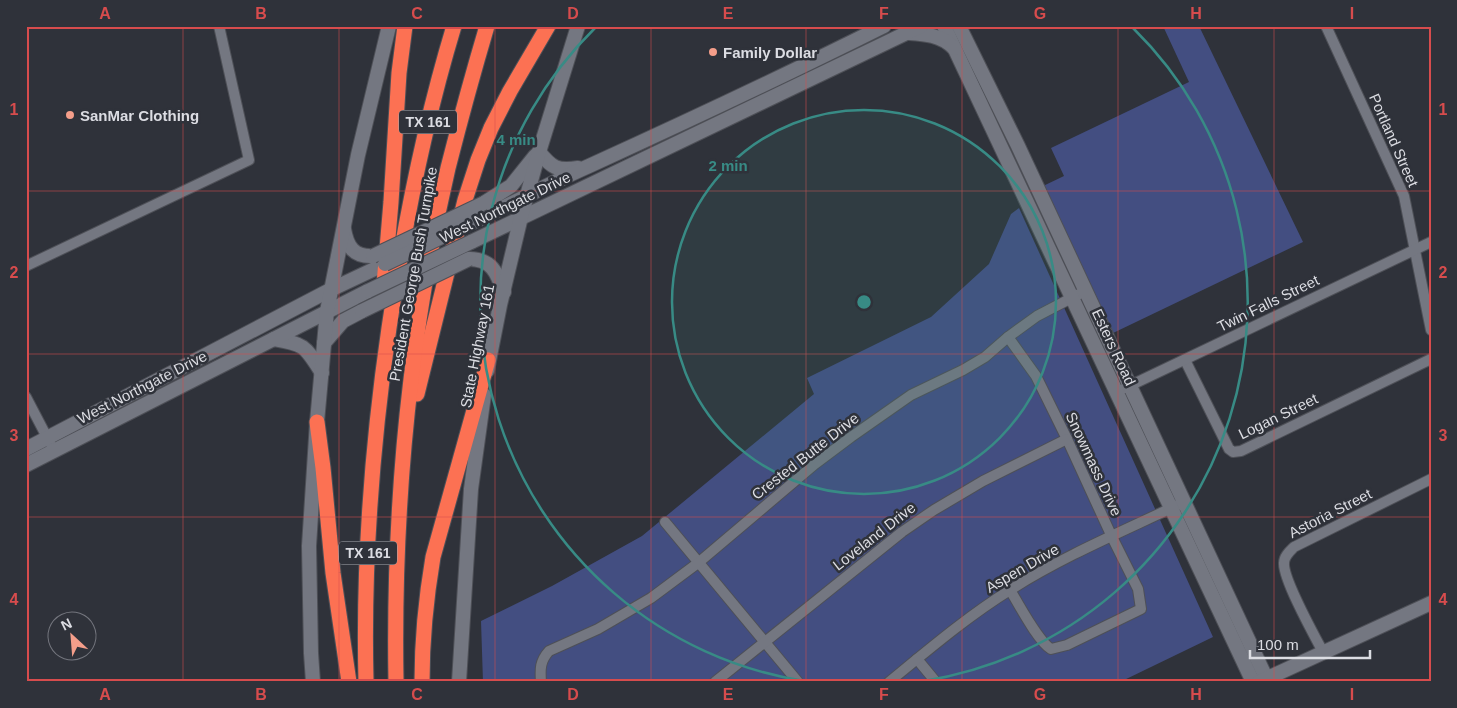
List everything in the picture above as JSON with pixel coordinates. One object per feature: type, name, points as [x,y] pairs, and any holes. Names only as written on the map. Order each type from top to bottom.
[{"type":"highway","points":[[382,377],[383,297],[399,73],[405,26]]},
{"type":"highway","name":"President George Bush Turnpike","points":[[366,682],[366,599],[369,534],[376,424],[382,377],[406,218],[432,105],[454,26]]},
{"type":"highway","name":"President George Bush Turnpike","points":[[396,682],[395,607],[397,550],[410,386],[420,313],[455,142],[487,26]]},
{"type":"highway","points":[[406,440],[465,200],[478,160],[491,128],[510,91],[548,26]]},
{"type":"highway","points":[[422,682],[427,590],[433,557],[488,360]]},
{"type":"highway","points":[[317,422],[332,565],[349,682]]},
{"type":"main road","points":[[313,682],[309,546],[326,311],[366,115],[388,26]]},
{"type":"main road","name":"State Highway 161","points":[[459,682],[471,489],[488,360],[539,152],[578,26]]},
{"type":"main road","name":"West Northgate Drive","points":[[26,465],[50,444],[330,290],[588,166],[803,67],[884,26]]},
{"type":"main road","name":"West Northgate Drive","points":[[26,449],[50,444],[274,339],[326,311],[921,26]]},
{"type":"main road","name":"Esters Road","points":[[944,26],[1079,294]]},
{"type":"main road","name":"Esters Road","points":[[959,26],[986,78],[1079,294],[1123,389],[1171,509],[1262,681]]},
{"type":"main road","points":[[908,33],[932,35],[955,49]]},
{"type":"main road","points":[[803,67],[810,80]]},
{"type":"main road","points":[[343,223],[346,240],[355,253],[373,256],[484,203],[512,186],[539,152],[553,168],[564,170],[588,166]]},
{"type":"main road","points":[[324,343],[343,321],[468,259],[476,259],[487,263],[497,273],[504,292]]},
{"type":"main road","points":[[274,339],[299,344],[310,354],[322,373]]},
{"type":"main road","name":"Esters Road","points":[[1123,389],[1184,502],[1262,681]]},
{"type":"main road","points":[[1262,681],[1431,603]]},
{"type":"street","points":[[26,266],[249,160],[219,26]]},
{"type":"street","name":"Portland Street","points":[[1326,26],[1404,196],[1431,330]]},
{"type":"street","name":"Twin Falls Street","points":[[1123,389],[1431,242]]},
{"type":"street","name":"Crested Butte Drive","points":[[541,682],[540,666],[543,657],[549,651],[598,629],[651,598],[698,563],[815,464],[851,437],[911,395],[963,370],[985,357],[1037,316],[1079,294]]},
{"type":"street","name":"Snowmass Drive","points":[[1008,337],[1036,376],[1067,439],[1138,590],[1141,609],[1067,645],[1051,649],[1046,646],[1010,590]]},
{"type":"street","name":"Logan Street","points":[[1184,360],[1229,449],[1233,452],[1241,451],[1431,359]]},
{"type":"street","points":[[26,397],[50,444]]},
{"type":"street","name":"Loveland Drive","points":[[715,682],[902,532],[983,480],[1067,439]]},
{"type":"street","name":"Astoria Street","points":[[1323,652],[1286,576],[1284,562],[1288,553],[1294,547],[1431,479]]},
{"type":"street","name":"Aspen Drive","points":[[889,682],[1010,590],[1050,567],[1184,502]]},
{"type":"street","points":[[665,522],[798,682]]},
{"type":"street","points":[[917,659],[936,682]]},
{"type":"shaded area","points":[[1163,26],[1199,26],[1303,242],[1111,334],[1041,187],[1064,176],[1051,148],[1189,82]]},
{"type":"shaded area","points":[[1019,208],[1213,637],[1120,682],[483,682],[481,621],[552,586],[642,536],[814,394],[807,378],[931,317],[989,264],[1011,214]]},
{"type":"place","name":"Family Dollar","points":[[713,52]]},
{"type":"place","name":"SanMar Clothing","points":[[70,115]]}]
